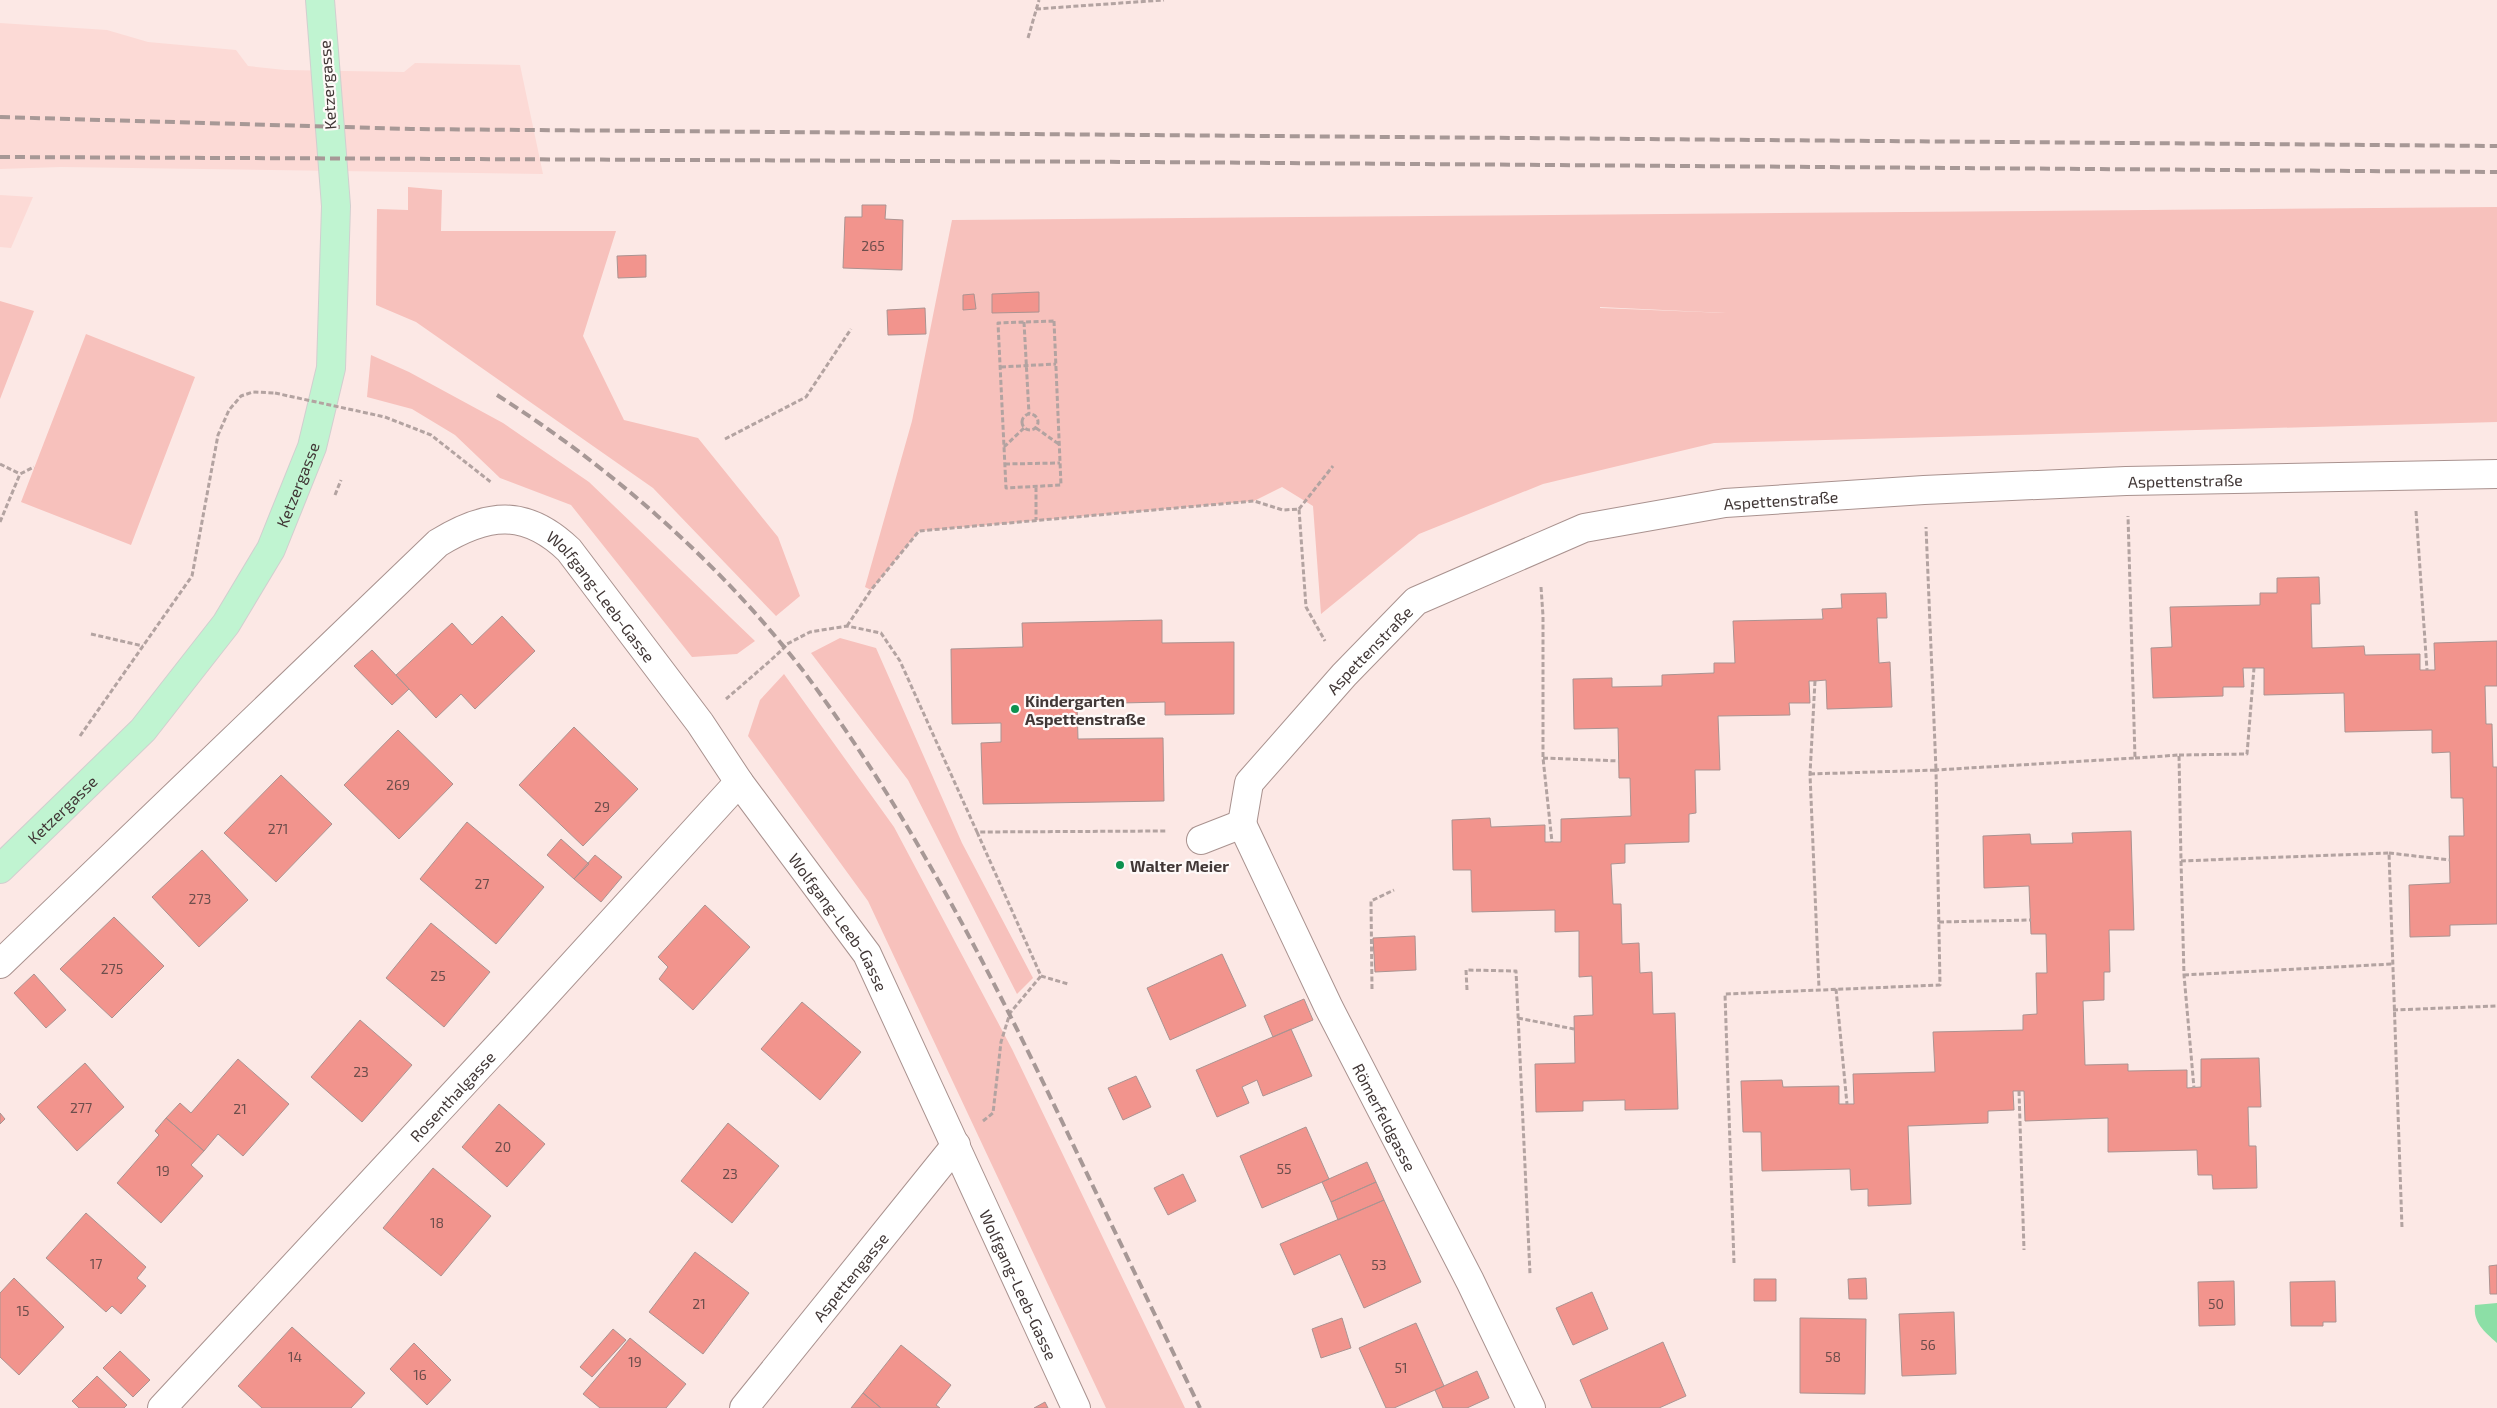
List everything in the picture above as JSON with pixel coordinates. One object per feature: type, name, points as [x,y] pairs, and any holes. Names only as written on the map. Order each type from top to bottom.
[{"type":"main road","name":"Ketzergasse","points":[[0,869],[143,730],[226,624],[271,549],[312,448],[331,368],[336,206],[320,0]]},
{"type":"street","name":"Aspettenstraße","points":[[1242,824],[1249,783],[1344,675],[1416,601],[1543,544],[1584,528],[1725,503],[1924,490],[2126,481],[2497,474]]},
{"type":"street","name":"Wolfgang-Leeb-Gasse","points":[[0,964],[438,543],[463,528],[496,519],[518,521],[539,528],[555,537],[568,550],[700,723],[739,782],[867,954],[1076,1408]]},
{"type":"street","name":"Rosenthalgasse","points":[[162,1408],[507,1036],[739,782]]},
{"type":"street","points":[[1201,840],[1242,824]]},
{"type":"street","name":"Römerfeldgasse","points":[[1242,824],[1329,1008],[1470,1281],[1531,1408]]},
{"type":"street","name":"Aspettengasse","points":[[744,1408],[956,1144]]},
{"type":"path","points":[[1028,38],[1039,0]]},
{"type":"path","points":[[1036,9],[1164,0]]},
{"type":"path","points":[[1054,321],[1056,364],[1062,485],[1006,488],[998,323],[1054,321]]},
{"type":"path","points":[[1024,322],[1030,414]]},
{"type":"path","points":[[725,439],[806,397],[851,329]]},
{"type":"path","points":[[1000,367],[1056,364]]},
{"type":"path","points":[[75,742],[192,576],[218,435],[229,410],[241,396],[253,392],[275,393],[386,417]]},
{"type":"path","points":[[288,404],[290,394]]},
{"type":"path","points":[[1030,414],[1036,416],[1039,422],[1036,428],[1030,431],[1024,428],[1021,422],[1024,416],[1030,414]]},
{"type":"path","points":[[1004,447],[1024,428]]},
{"type":"path","points":[[1036,428],[1060,445]]},
{"type":"path","points":[[1005,464],[1060,463]]},
{"type":"path","points":[[0,464],[20,474]]},
{"type":"path","points":[[1333,466],[1299,509],[1306,607],[1344,675]]},
{"type":"path","points":[[0,522],[20,474],[34,467]]},
{"type":"path","points":[[2413,475],[2427,670]]},
{"type":"path","points":[[2126,481],[2135,758]]},
{"type":"path","points":[[1036,486],[1036,520]]},
{"type":"path","points":[[1734,1263],[1725,994],[1819,988],[1940,985],[1936,770],[1924,490]]},
{"type":"path","points":[[847,626],[871,590],[919,531],[1254,501],[1283,510],[1299,509]]},
{"type":"path","points":[[1543,544],[1541,594],[1543,616],[1544,758],[1552,842]]},
{"type":"path","points":[[700,723],[772,657],[785,649],[787,644],[810,632],[847,626],[880,633],[900,661],[1041,976],[1068,984]]},
{"type":"path","points":[[92,634],[143,646]]},
{"type":"path","points":[[1810,774],[1936,770],[2179,755],[2247,754],[2254,668]]},
{"type":"path","points":[[1815,681],[1810,774],[1819,988]]},
{"type":"path","points":[[2179,755],[2184,974],[2194,1088]]},
{"type":"path","points":[[1544,758],[1619,761]]},
{"type":"path","points":[[977,832],[1162,830],[1201,840]]},
{"type":"path","points":[[2181,861],[2389,853],[2450,860]]},
{"type":"path","points":[[2389,853],[2402,1228]]},
{"type":"path","points":[[1372,989],[1371,901],[1394,890]]},
{"type":"path","points":[[1939,922],[2031,920]]},
{"type":"path","points":[[2184,974],[2392,964]]},
{"type":"path","points":[[1467,990],[1466,970],[1516,971],[1530,1274]]},
{"type":"path","points":[[956,1144],[993,1113],[1001,1042],[1010,1014],[1041,976]]},
{"type":"path","points":[[1836,989],[1847,1104]]},
{"type":"path","points":[[2393,1010],[2497,1006]]},
{"type":"path","points":[[1518,1018],[1574,1029]]},
{"type":"path","points":[[2019,1091],[2024,1250]]},
{"type":"shaded area","points":[[0,23],[107,30],[148,42],[236,50],[248,66],[285,70],[404,72],[415,63],[520,65],[543,174],[61,167],[0,169]]},
{"type":"shaded area","points":[[408,187],[442,190],[441,231],[616,231],[583,336],[624,420],[698,438],[778,537],[800,596],[776,616],[653,488],[416,322],[376,305],[377,209],[408,210]]},
{"type":"shaded area","points":[[0,195],[33,197],[11,248],[0,247]]},
{"type":"shaded area","points":[[2497,207],[2497,422],[1714,443],[1543,484],[1419,534],[1321,614],[1313,506],[1282,487],[1254,501],[919,531],[871,590],[865,587],[912,421],[952,220]],"holes":[[[1600,307],[1726,313],[1600,308]]]},
{"type":"shaded area","points":[[0,301],[34,311],[0,399]]},
{"type":"shaded area","points":[[86,334],[195,377],[131,545],[21,502]]},
{"type":"shaded area","points":[[371,355],[409,372],[503,423],[589,482],[755,641],[737,654],[692,657],[571,505],[500,478],[455,435],[412,409],[367,397]]},
{"type":"shaded area","points":[[840,638],[876,648],[962,843],[1033,978],[1017,994],[908,780],[811,653]]},
{"type":"shaded area","points":[[784,674],[894,827],[1012,1049],[1185,1408],[1106,1408],[868,901],[748,736],[760,700]]},
{"type":"shaded area","points":[[2497,1303],[2497,1343],[2480,1326],[2476,1317],[2475,1305]]},
{"type":"building","points":[[862,205],[886,205],[885,219],[903,220],[902,270],[843,268],[845,217],[862,217]]},
{"type":"building","points":[[646,255],[646,277],[618,278],[617,256]]},
{"type":"building","points":[[1039,292],[1039,312],[992,313],[992,294]]},
{"type":"building","points":[[974,294],[976,309],[963,310],[963,295]]},
{"type":"building","points":[[925,308],[926,334],[888,335],[887,310]]},
{"type":"building","points":[[2319,577],[2320,604],[2311,604],[2312,648],[2364,646],[2365,655],[2420,654],[2420,670],[2435,670],[2434,643],[2497,641],[2497,686],[2485,686],[2486,724],[2492,724],[2493,767],[2497,767],[2497,924],[2450,925],[2450,936],[2410,937],[2409,885],[2450,883],[2449,836],[2464,836],[2463,798],[2451,798],[2450,752],[2432,753],[2432,730],[2345,732],[2344,693],[2264,695],[2264,668],[2243,668],[2244,687],[2223,687],[2223,696],[2153,698],[2151,648],[2172,647],[2170,607],[2260,605],[2260,593],[2277,593],[2277,578]]},
{"type":"building","points":[[1886,593],[1887,618],[1877,618],[1879,663],[1890,662],[1892,707],[1827,709],[1826,680],[1809,681],[1810,703],[1789,703],[1790,715],[1718,716],[1720,770],[1695,770],[1696,813],[1689,814],[1689,842],[1625,844],[1625,863],[1611,864],[1613,904],[1621,904],[1622,944],[1639,943],[1640,973],[1652,972],[1653,1014],[1675,1013],[1678,1109],[1625,1110],[1625,1100],[1583,1101],[1583,1111],[1536,1112],[1535,1064],[1575,1063],[1574,1016],[1593,1015],[1592,976],[1579,977],[1579,931],[1555,932],[1555,910],[1472,912],[1471,870],[1453,870],[1452,820],[1490,818],[1491,827],[1545,825],[1545,842],[1561,842],[1561,819],[1631,816],[1630,778],[1619,778],[1618,728],[1574,729],[1573,679],[1612,678],[1612,687],[1662,686],[1662,675],[1714,673],[1714,663],[1735,663],[1733,621],[1823,619],[1822,609],[1842,608],[1841,594]]},
{"type":"building","points":[[502,616],[535,651],[475,709],[461,694],[436,718],[396,675],[452,623],[472,645]]},
{"type":"building","name":"Kindergarten Aspettenstraße","points":[[1162,620],[1162,643],[1234,642],[1234,714],[1165,715],[1165,702],[1077,704],[1078,739],[1163,738],[1164,801],[983,804],[981,743],[1001,742],[1001,723],[952,724],[951,649],[1023,647],[1022,623]]},
{"type":"building","points":[[372,650],[409,689],[392,705],[354,666]]},
{"type":"building","points":[[574,727],[638,789],[583,846],[519,785]]},
{"type":"building","points":[[398,730],[453,784],[399,839],[344,785]]},
{"type":"building","points":[[281,775],[332,824],[276,882],[224,833]]},
{"type":"building","points":[[467,822],[544,887],[496,944],[420,879]]},
{"type":"building","points":[[2131,831],[2134,930],[2109,930],[2110,972],[2104,972],[2104,1000],[2083,1001],[2085,1065],[2128,1064],[2128,1071],[2187,1070],[2187,1088],[2201,1087],[2201,1059],[2259,1058],[2261,1107],[2248,1107],[2249,1146],[2256,1146],[2257,1188],[2213,1189],[2212,1175],[2198,1175],[2197,1150],[2108,1152],[2108,1118],[2025,1121],[2024,1091],[2013,1091],[2014,1110],[1988,1111],[1988,1123],[1908,1126],[1911,1204],[1868,1206],[1868,1189],[1851,1190],[1850,1169],[1762,1171],[1761,1132],[1743,1132],[1741,1081],[1782,1080],[1783,1087],[1839,1086],[1839,1104],[1854,1104],[1853,1074],[1935,1072],[1933,1032],[2023,1030],[2023,1015],[2037,1014],[2036,973],[2047,973],[2046,934],[2031,934],[2029,886],[1984,888],[1983,836],[2030,834],[2031,844],[2073,843],[2072,833]]},
{"type":"building","points":[[561,839],[589,864],[574,879],[547,855]]},
{"type":"building","points":[[202,850],[248,900],[199,947],[152,897]]},
{"type":"building","points":[[595,855],[622,877],[601,902],[574,879]]},
{"type":"building","points":[[705,905],[750,947],[693,1010],[659,979],[668,967],[658,957]]},
{"type":"building","points":[[114,917],[164,966],[112,1018],[60,969]]},
{"type":"building","points":[[431,923],[490,972],[444,1027],[386,978]]},
{"type":"building","points":[[1415,936],[1416,970],[1375,972],[1373,938]]},
{"type":"building","points":[[1222,954],[1246,1006],[1170,1040],[1147,988]]},
{"type":"building","points":[[34,974],[66,1010],[46,1028],[14,993]]},
{"type":"building","points":[[1304,999],[1313,1020],[1273,1037],[1264,1016]]},
{"type":"building","points":[[802,1002],[861,1052],[820,1100],[761,1049]]},
{"type":"building","points":[[360,1020],[412,1065],[362,1122],[311,1077]]},
{"type":"building","points":[[1291,1029],[1312,1076],[1263,1096],[1257,1080],[1242,1087],[1249,1103],[1217,1117],[1196,1070]]},
{"type":"building","points":[[238,1059],[289,1104],[243,1156],[218,1134],[204,1151],[166,1118],[180,1103],[191,1113]]},
{"type":"building","points":[[85,1063],[124,1107],[77,1151],[37,1107]]},
{"type":"building","points":[[1136,1076],[1151,1107],[1123,1120],[1108,1088]]},
{"type":"building","points":[[499,1104],[545,1144],[507,1187],[462,1147]]},
{"type":"building","points":[[0,1113],[5,1119],[0,1124]]},
{"type":"building","points":[[166,1118],[204,1151],[191,1165],[203,1176],[161,1223],[117,1183],[159,1135],[155,1131]]},
{"type":"building","points":[[728,1123],[779,1166],[732,1223],[681,1181]]},
{"type":"building","points":[[1306,1127],[1329,1179],[1262,1208],[1240,1156]]},
{"type":"building","points":[[1367,1162],[1376,1182],[1331,1202],[1322,1182]]},
{"type":"building","points":[[433,1168],[491,1216],[441,1276],[383,1228]]},
{"type":"building","points":[[1183,1174],[1196,1201],[1168,1215],[1154,1188]]},
{"type":"building","points":[[1376,1182],[1384,1200],[1338,1220],[1331,1202]]},
{"type":"building","points":[[1384,1200],[1421,1282],[1364,1308],[1340,1254],[1294,1275],[1280,1244]]},
{"type":"building","points":[[86,1213],[146,1267],[137,1278],[146,1286],[121,1314],[112,1306],[106,1312],[46,1258]]},
{"type":"building","points":[[695,1252],[749,1293],[703,1354],[649,1312]]},
{"type":"building","points":[[2497,1265],[2497,1294],[2490,1294],[2489,1266]]},
{"type":"building","points":[[14,1278],[64,1327],[19,1375],[0,1357],[0,1293]]},
{"type":"building","points":[[1866,1278],[1867,1299],[1849,1299],[1848,1279]]},
{"type":"building","points":[[1754,1279],[1776,1279],[1776,1301],[1754,1301]]},
{"type":"building","points":[[2234,1281],[2235,1325],[2199,1326],[2198,1282]]},
{"type":"building","points":[[2335,1281],[2336,1322],[2323,1322],[2323,1326],[2291,1326],[2290,1282]]},
{"type":"building","points":[[1592,1292],[1608,1329],[1573,1345],[1556,1308]]},
{"type":"building","points":[[1954,1312],[1956,1374],[1902,1376],[1899,1314]]},
{"type":"building","points":[[1342,1318],[1351,1348],[1321,1358],[1312,1329]]},
{"type":"building","points":[[1800,1318],[1866,1319],[1865,1394],[1800,1393]]},
{"type":"building","points":[[1416,1323],[1444,1386],[1394,1408],[1386,1408],[1359,1348]]},
{"type":"building","points":[[292,1327],[365,1393],[351,1408],[262,1408],[238,1386]]},
{"type":"building","points":[[613,1329],[626,1340],[592,1377],[580,1367]]},
{"type":"building","points":[[630,1338],[686,1384],[666,1408],[600,1408],[583,1394]]},
{"type":"building","points":[[1663,1342],[1686,1396],[1659,1408],[1592,1408],[1580,1380]]},
{"type":"building","points":[[414,1343],[451,1380],[427,1405],[390,1369]]},
{"type":"building","points":[[901,1345],[951,1385],[936,1405],[940,1408],[881,1408],[863,1393]]},
{"type":"building","points":[[120,1351],[150,1380],[133,1397],[103,1368]]},
{"type":"building","points":[[1477,1371],[1489,1398],[1467,1408],[1443,1408],[1435,1390]]},
{"type":"building","points":[[97,1376],[127,1405],[124,1408],[79,1408],[72,1401]]},
{"type":"building","points":[[863,1393],[881,1408],[851,1408]]},
{"type":"building","points":[[1045,1402],[1048,1408],[1034,1408]]},
{"type":"railway","points":[[0,117],[411,129],[2497,146]]},
{"type":"railway","points":[[0,157],[1146,162],[2497,172]]},
{"type":"railway","points":[[497,395],[540,423],[623,486],[701,556],[772,632],[843,726],[915,839],[980,956],[1200,1408]]},
{"type":"place","name":"Kindergarten Aspettenstraße","points":[[1015,709]]},
{"type":"place","name":"Walter Meier","points":[[1120,865]]}]
